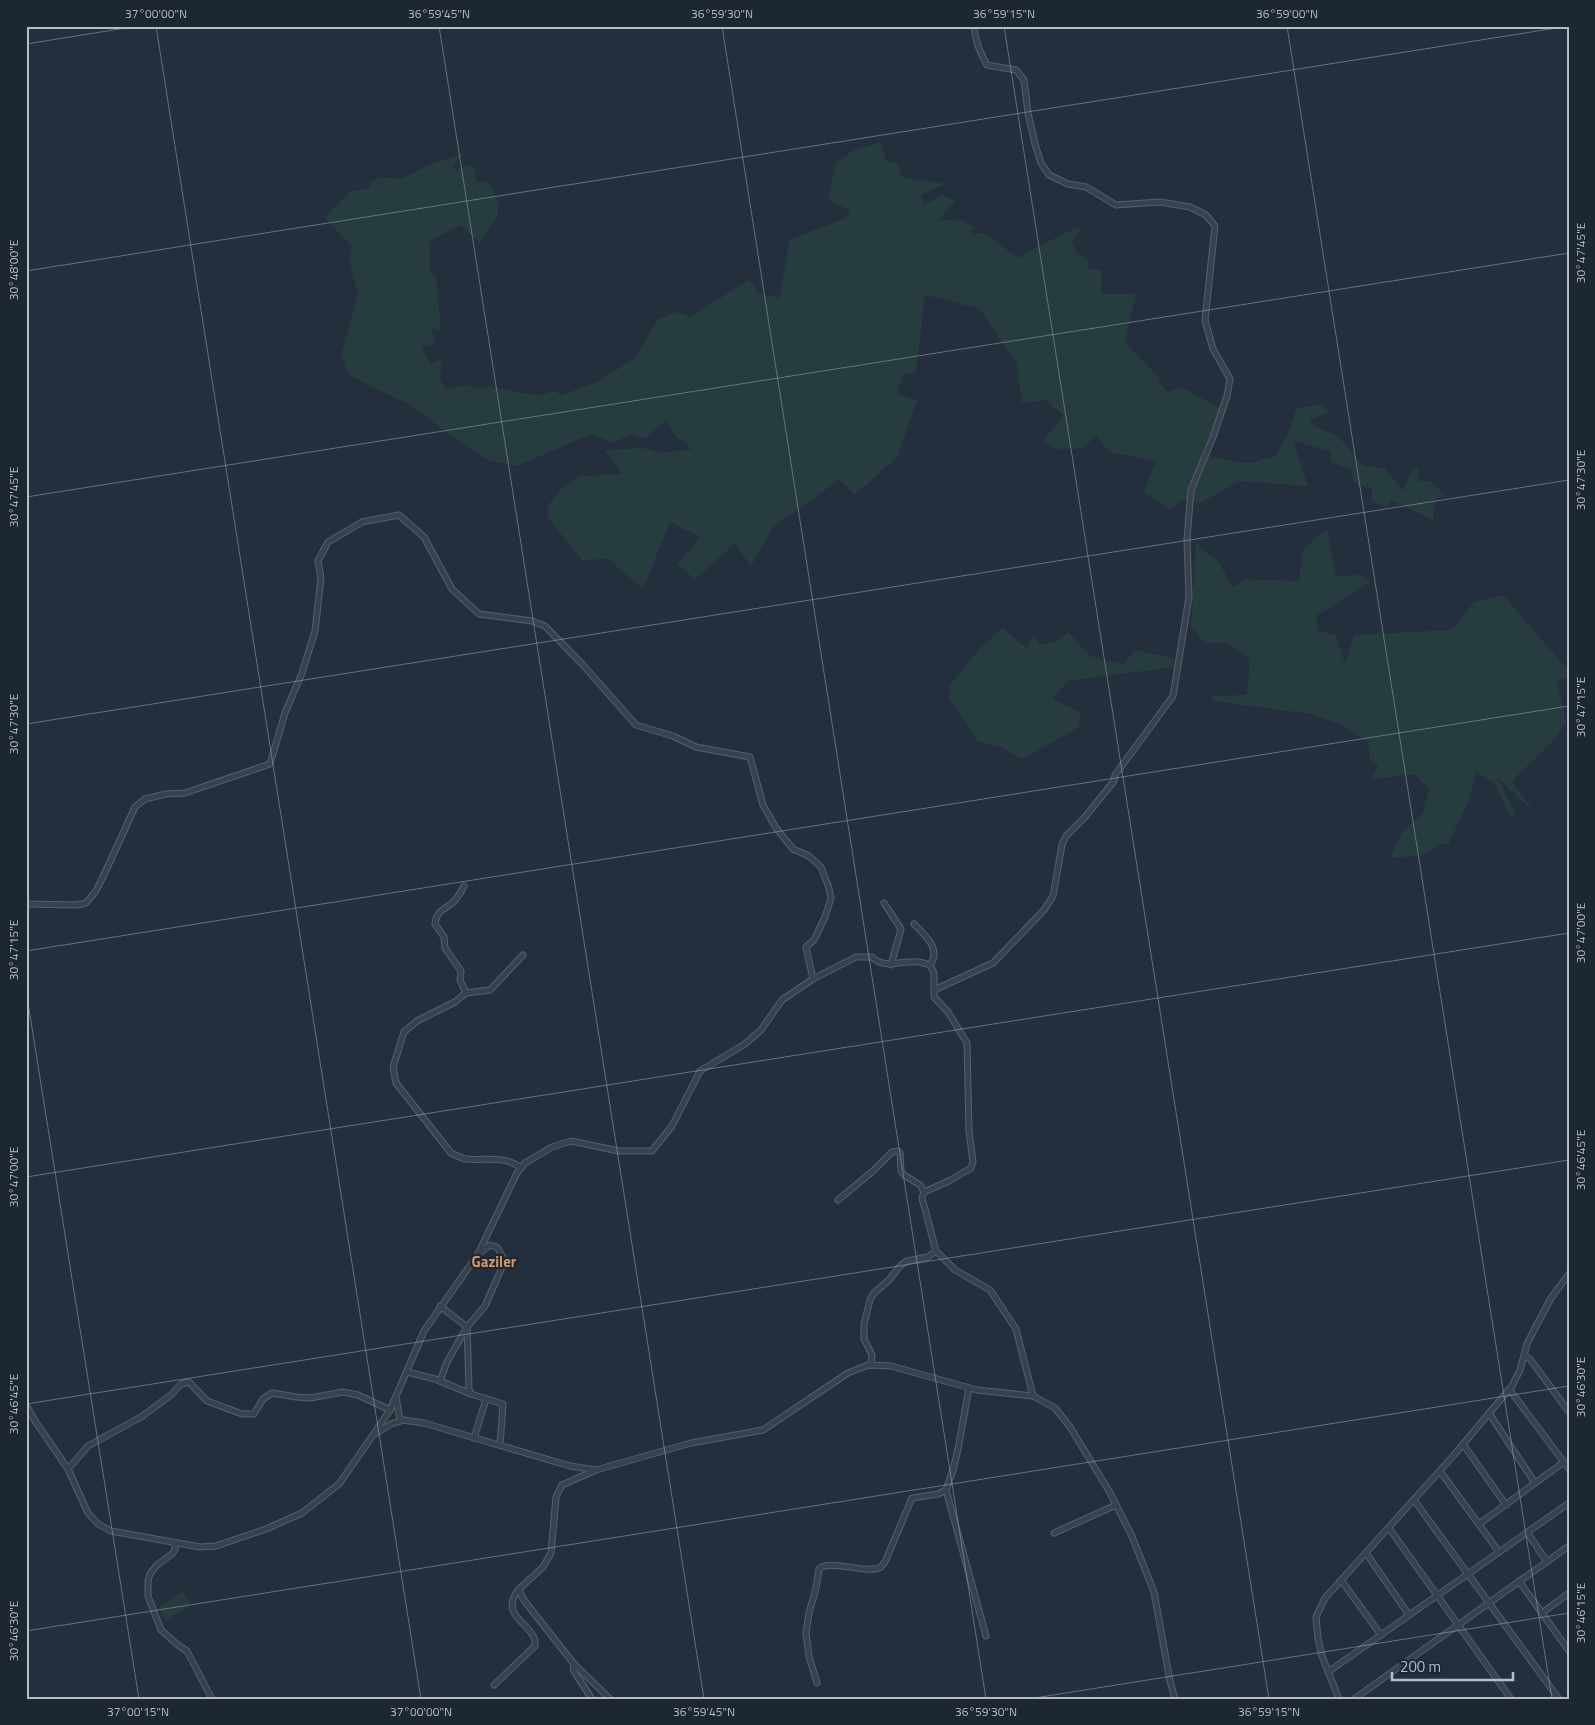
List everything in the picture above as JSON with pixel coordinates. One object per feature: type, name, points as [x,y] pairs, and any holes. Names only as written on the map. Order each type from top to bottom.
[{"type":"street","points":[[934,990],[993,963],[1044,910],[1053,896],[1062,845],[1066,836],[1085,817],[1114,781],[1115,775],[1173,696],[1189,596],[1187,539],[1191,490],[1213,437],[1227,396],[1230,379],[1213,349],[1205,320],[1215,226],[1206,215],[1190,207],[1160,202],[1116,205],[1086,187],[1068,184],[1049,175],[1041,163],[1034,144],[1024,80],[1016,70],[987,65],[979,51],[974,36],[974,26]]},
{"type":"street","points":[[26,904],[76,905],[86,903],[96,891],[135,807],[145,799],[166,794],[186,793],[270,764],[285,713],[302,673],[315,631],[320,578],[318,561],[328,542],[362,522],[399,515],[424,537],[452,589],[478,614],[532,621],[545,626],[583,665],[636,725],[672,736],[696,747],[750,757],[763,805],[776,828],[793,849],[809,856],[821,867],[828,884],[831,898],[825,917],[814,940],[806,947],[813,979]]},
{"type":"street","points":[[464,886],[454,902],[446,906],[435,918],[435,924],[444,937],[445,948],[461,971],[460,980],[466,992]]},
{"type":"street","points":[[884,902],[901,929],[891,964]]},
{"type":"street","points":[[914,924],[930,940],[934,951],[930,965]]},
{"type":"street","points":[[521,1168],[502,1160],[489,1158],[464,1159],[450,1153],[396,1083],[393,1067],[404,1032],[417,1021],[455,1002],[466,992],[490,990],[523,955]]},
{"type":"street","points":[[26,1405],[34,1421],[68,1469],[88,1513],[98,1524],[111,1531],[200,1547],[216,1546],[266,1529],[302,1513],[339,1484],[390,1410],[424,1331],[478,1254],[525,1163],[552,1147],[571,1141],[619,1151],[652,1151],[672,1126],[700,1071],[746,1044],[760,1030],[782,1000],[813,979],[856,957],[872,958],[877,963],[918,962],[930,965],[934,973],[934,997],[948,1012],[967,1044],[969,1131],[973,1162],[971,1168],[949,1181],[924,1192],[922,1198],[936,1251],[955,1270],[990,1290],[1016,1330],[1033,1396]]},
{"type":"street","points":[[838,1200],[873,1171],[892,1152],[898,1151],[900,1153],[901,1171],[920,1185],[924,1192]]},
{"type":"street","points":[[440,1381],[447,1362],[467,1326],[485,1306],[503,1265],[504,1259],[498,1247],[490,1245],[478,1254]]},
{"type":"street","points":[[871,1365],[872,1355],[864,1339],[864,1324],[870,1300],[901,1265],[907,1261],[928,1257],[936,1251]]},
{"type":"street","points":[[1339,1699],[1322,1656],[1318,1639],[1316,1617],[1325,1598],[1464,1444],[1509,1389],[1520,1370],[1527,1344],[1533,1332],[1551,1298],[1569,1274]]},
{"type":"street","points":[[440,1306],[467,1326]]},
{"type":"street","points":[[467,1326],[469,1389],[471,1394]]},
{"type":"street","points":[[1525,1356],[1530,1359],[1569,1412]]},
{"type":"street","points":[[494,1685],[535,1646],[534,1639],[512,1610],[512,1600],[519,1589],[543,1567],[551,1553],[556,1497],[562,1485],[596,1470],[691,1443],[763,1430],[848,1373],[871,1365],[891,1366],[977,1390],[1033,1396],[1055,1408],[1070,1427],[1131,1534],[1154,1592],[1175,1699]]},
{"type":"street","points":[[406,1372],[440,1381],[471,1394],[503,1404],[500,1445]]},
{"type":"street","points":[[68,1469],[88,1446],[141,1418],[171,1395],[181,1384],[189,1382],[207,1401],[242,1414],[254,1414],[263,1399],[272,1393],[310,1398],[342,1392],[358,1395],[390,1410]]},
{"type":"street","points":[[969,1388],[954,1470],[946,1490],[986,1636]]},
{"type":"street","points":[[1509,1389],[1569,1469]]},
{"type":"street","points":[[396,1396],[400,1421]]},
{"type":"street","points":[[474,1438],[486,1399]]},
{"type":"street","points":[[1489,1413],[1536,1483]]},
{"type":"street","points":[[373,1435],[400,1421],[424,1423],[570,1466],[596,1470]]},
{"type":"street","points":[[1464,1444],[1506,1505]]},
{"type":"street","points":[[1479,1524],[1564,1462]]},
{"type":"street","points":[[1440,1471],[1499,1552]]},
{"type":"street","points":[[817,1683],[809,1656],[806,1633],[819,1569],[825,1565],[870,1569],[881,1567],[885,1562],[912,1499],[938,1494],[946,1490]]},
{"type":"street","points":[[1414,1500],[1559,1699]]},
{"type":"street","points":[[1328,1672],[1569,1503]]},
{"type":"street","points":[[1054,1534],[1116,1505]]},
{"type":"street","points":[[1389,1528],[1511,1699]]},
{"type":"street","points":[[1527,1532],[1547,1562]]},
{"type":"street","points":[[175,1543],[175,1550],[172,1554],[157,1565],[150,1574],[148,1596],[162,1630],[187,1651],[212,1699]]},
{"type":"street","points":[[1354,1699],[1569,1546]]},
{"type":"street","points":[[1366,1553],[1409,1615]]},
{"type":"street","points":[[1342,1580],[1381,1635]]},
{"type":"street","points":[[1519,1581],[1569,1651]]},
{"type":"street","points":[[519,1589],[523,1598],[574,1664],[610,1699]]},
{"type":"street","points":[[1542,1612],[1569,1593]]},
{"type":"street","points":[[574,1664],[573,1669],[575,1673],[592,1699]]},
{"type":"green space","points":[[881,142],[886,161],[898,163],[902,177],[945,184],[921,195],[924,205],[943,195],[955,201],[938,221],[960,219],[974,227],[971,235],[983,233],[1019,258],[1076,228],[1081,229],[1072,240],[1076,252],[1089,261],[1088,268],[1101,270],[1101,294],[1136,294],[1125,342],[1158,376],[1159,382],[1169,392],[1179,386],[1220,408],[1202,454],[1213,458],[1250,463],[1275,456],[1287,435],[1297,408],[1322,404],[1329,412],[1309,421],[1318,428],[1337,435],[1364,466],[1384,468],[1403,491],[1412,470],[1419,466],[1418,481],[1430,481],[1447,497],[1436,498],[1433,520],[1391,500],[1387,508],[1372,501],[1372,489],[1354,483],[1351,470],[1331,462],[1331,451],[1293,441],[1308,486],[1239,481],[1201,503],[1182,500],[1170,510],[1144,492],[1156,461],[1109,452],[1096,435],[1083,448],[1055,449],[1043,441],[1063,415],[1046,400],[1022,403],[1017,365],[980,309],[925,295],[916,372],[903,375],[897,394],[917,400],[898,456],[855,495],[839,480],[774,526],[751,566],[735,544],[695,579],[677,565],[700,537],[670,522],[643,589],[607,558],[583,561],[547,517],[548,506],[560,490],[580,476],[622,474],[605,450],[643,448],[660,453],[692,449],[675,435],[666,420],[645,438],[631,434],[614,443],[591,434],[517,466],[488,460],[452,437],[411,405],[348,374],[341,356],[358,294],[349,260],[352,247],[325,218],[351,191],[369,188],[371,181],[380,177],[401,179],[424,167],[466,152],[453,165],[456,171],[467,164],[476,168],[474,176],[477,182],[488,181],[499,202],[497,217],[480,243],[460,225],[430,241],[430,271],[436,276],[441,331],[431,329],[436,343],[422,347],[431,365],[438,360],[442,362],[440,379],[446,390],[465,385],[482,389],[490,386],[537,396],[555,391],[561,395],[596,383],[635,358],[658,320],[674,312],[691,317],[750,279],[758,293],[780,298],[789,240],[846,218],[850,211],[828,199],[836,163],[852,151]]},
{"type":"green space","points":[[1327,529],[1336,576],[1361,575],[1371,582],[1316,616],[1319,631],[1336,635],[1345,664],[1354,635],[1451,630],[1474,602],[1503,595],[1569,671],[1569,677],[1557,681],[1566,723],[1556,738],[1512,781],[1534,812],[1497,777],[1515,813],[1512,820],[1494,782],[1476,772],[1470,798],[1448,845],[1439,844],[1425,855],[1390,858],[1403,830],[1423,814],[1429,789],[1414,774],[1370,780],[1378,766],[1370,760],[1368,742],[1341,724],[1311,714],[1214,701],[1211,696],[1247,695],[1250,659],[1226,643],[1205,643],[1191,627],[1196,543],[1219,563],[1233,587],[1244,579],[1299,581],[1303,549]]},
{"type":"green space","points":[[1003,628],[1026,648],[1034,635],[1040,645],[1058,641],[1068,632],[1090,656],[1124,665],[1134,650],[1174,658],[1173,667],[1068,681],[1052,699],[1081,713],[1079,727],[1023,759],[1000,747],[979,742],[949,699],[950,685],[981,647]]},
{"type":"green space","points":[[182,1591],[191,1604],[166,1621],[158,1608]]},
{"type":"district","name":"Gaziler","points":[[494,1262]]}]
